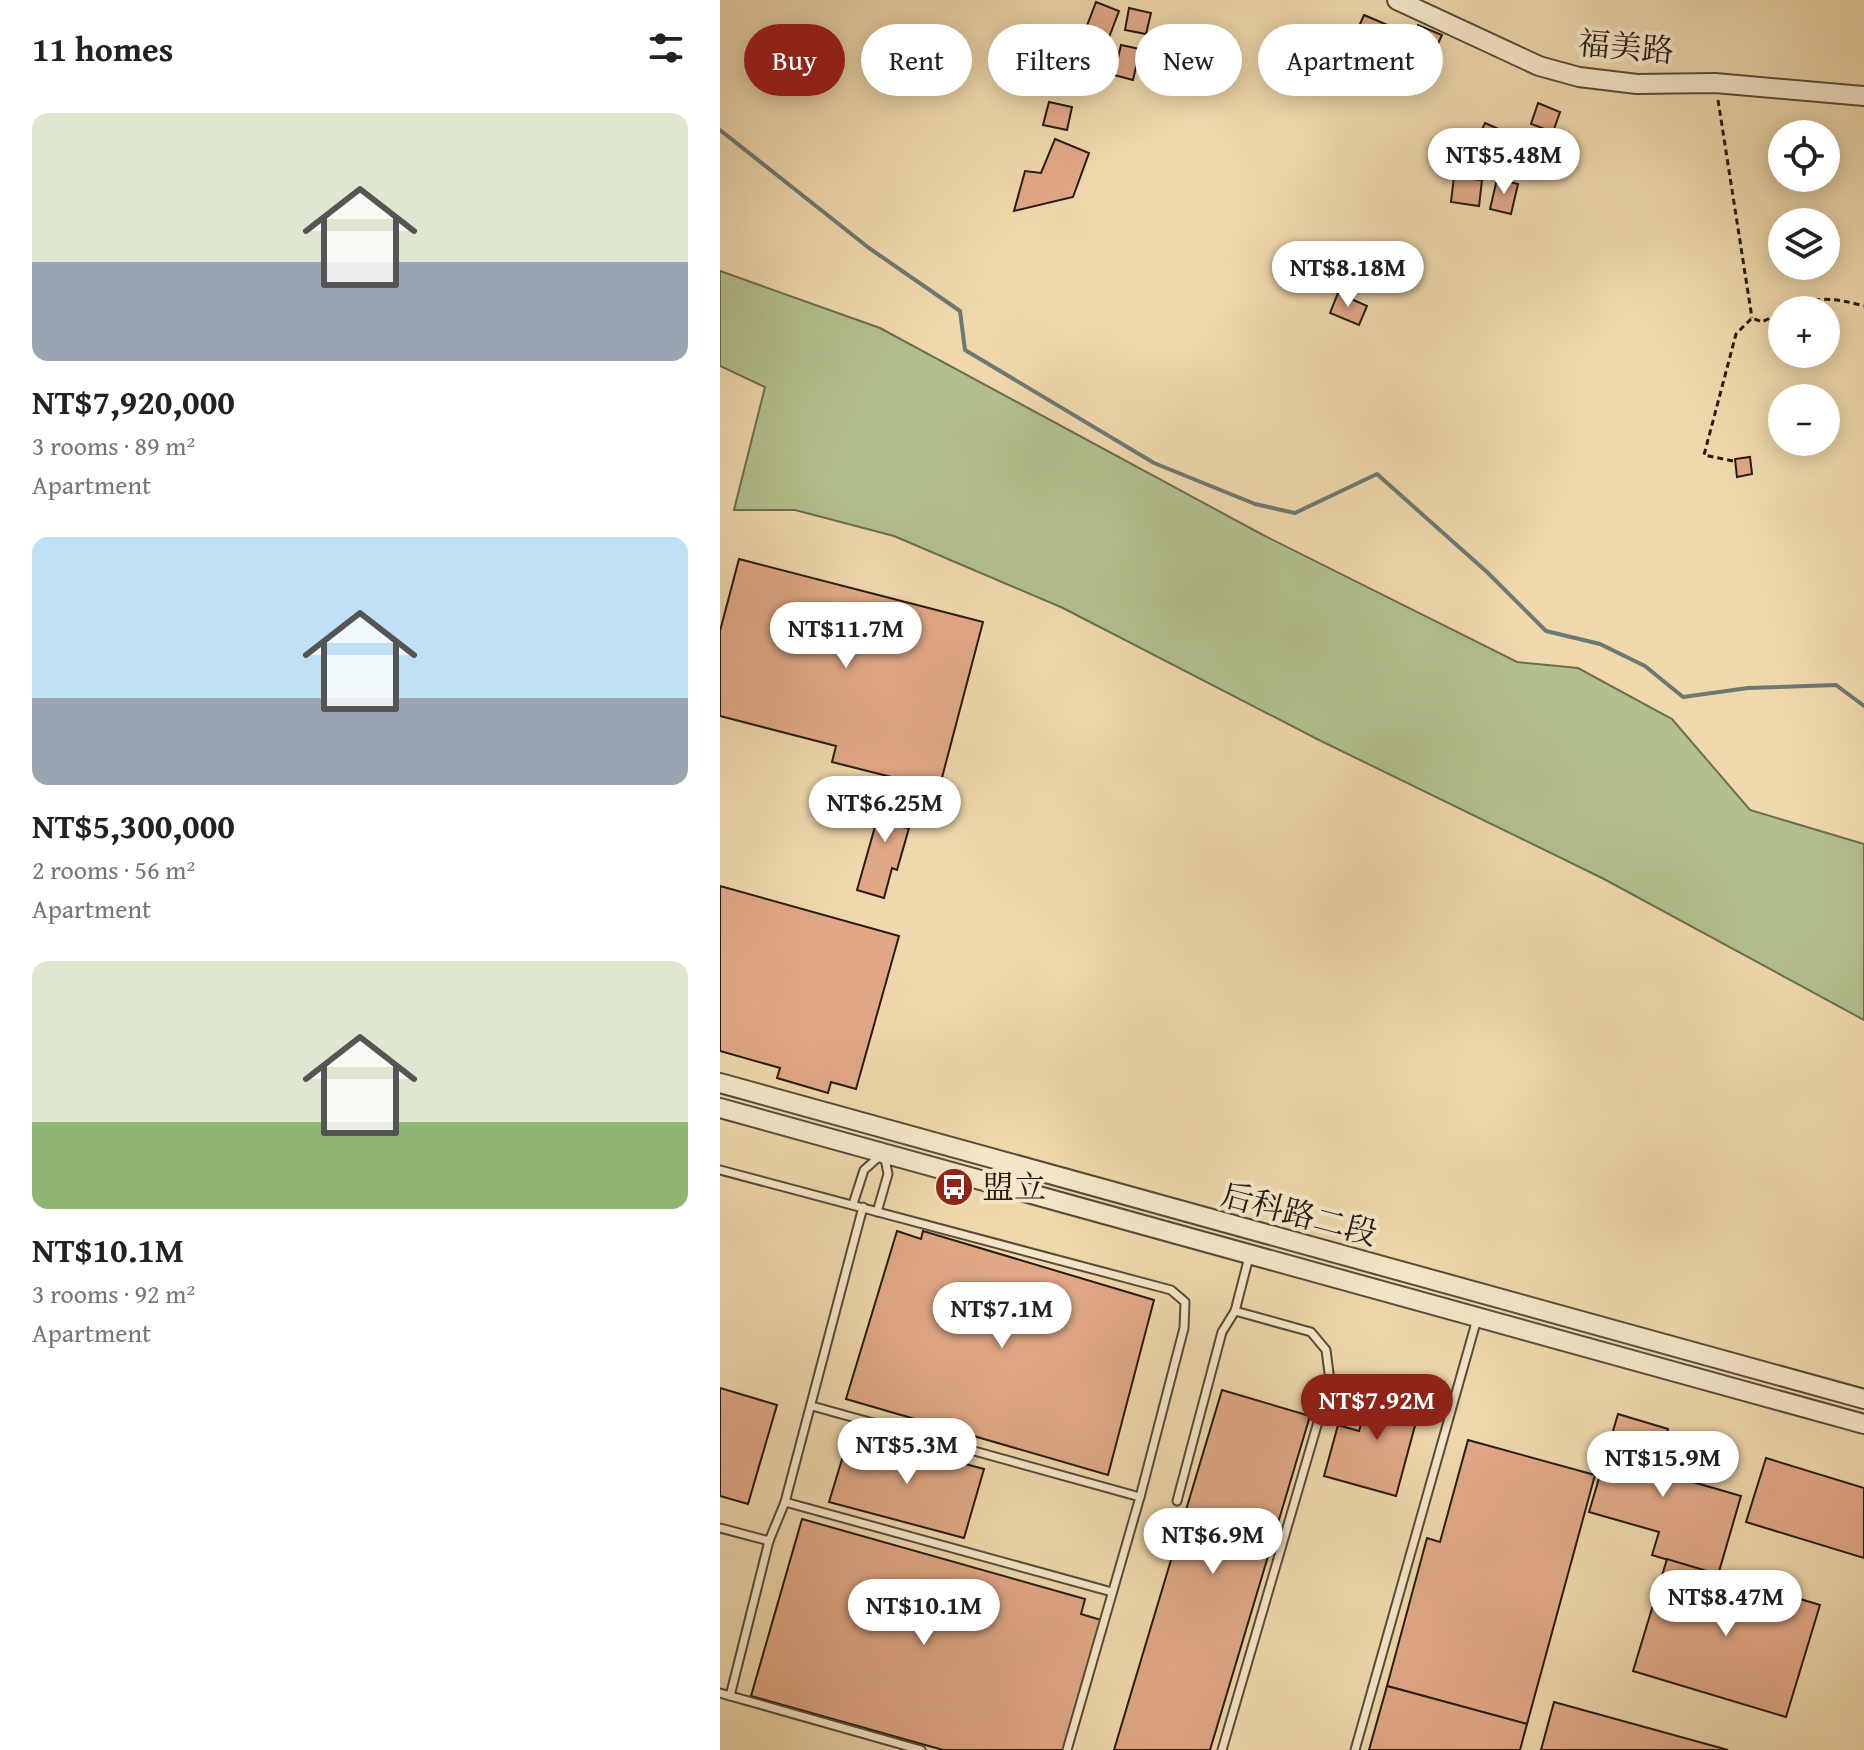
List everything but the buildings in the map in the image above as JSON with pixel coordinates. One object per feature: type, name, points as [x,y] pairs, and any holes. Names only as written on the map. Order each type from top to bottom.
[{"type":"street","name":"福美路","points":[[1397,0],[1539,66],[1579,77],[1637,84],[1715,83],[1864,96]]},
{"type":"street","name":"后科路二段","points":[[720,1083],[1864,1399]]},
{"type":"street","name":"后科路二段","points":[[720,1108],[1864,1424]]},
{"type":"street","points":[[883,1152],[890,1131]]},
{"type":"street","points":[[1477,1319],[1483,1294]]},
{"type":"lane","points":[[853,1204],[864,1170],[883,1152]]},
{"type":"lane","points":[[877,1212],[888,1174],[883,1152]]},
{"type":"lane","points":[[720,1170],[1171,1290],[1185,1302],[1184,1328],[1140,1497],[1067,1750]]},
{"type":"lane","points":[[730,1696],[769,1541],[785,1502],[863,1207]]},
{"type":"lane","points":[[1177,1501],[1222,1332],[1235,1311],[1250,1255]]},
{"type":"lane","points":[[1222,1750],[1330,1381],[1326,1350],[1311,1332],[1235,1311]]},
{"type":"lane","points":[[1355,1750],[1477,1319]]},
{"type":"lane","points":[[812,1406],[1140,1497]]},
{"type":"lane","points":[[785,1502],[1112,1592]]},
{"type":"lane","points":[[720,1528],[769,1541]]},
{"type":"lane","points":[[720,1693],[921,1750]]},
{"type":"path","points":[[1715,83],[1752,318]]},
{"type":"path","points":[[1840,300],[1864,306]]},
{"type":"path","points":[[1752,318],[1762,322],[1768,319]]},
{"type":"path","points":[[1733,461],[1704,455],[1736,334],[1752,318]]},
{"type":"green space","points":[[720,271],[880,328],[1263,535],[1517,662],[1578,668],[1672,719],[1750,810],[1864,844],[1864,1020],[1604,879],[1319,740],[1063,608],[894,536],[795,510],[734,510],[765,387],[720,366]]},
{"type":"waterway","points":[[720,130],[869,248],[960,311],[965,350],[1154,463],[1255,504],[1295,513],[1377,474],[1487,572],[1546,631],[1600,644],[1645,666],[1683,697],[1748,688],[1836,685],[1864,706]]},
{"type":"place","name":"盟立","points":[[954,1187]]}]
